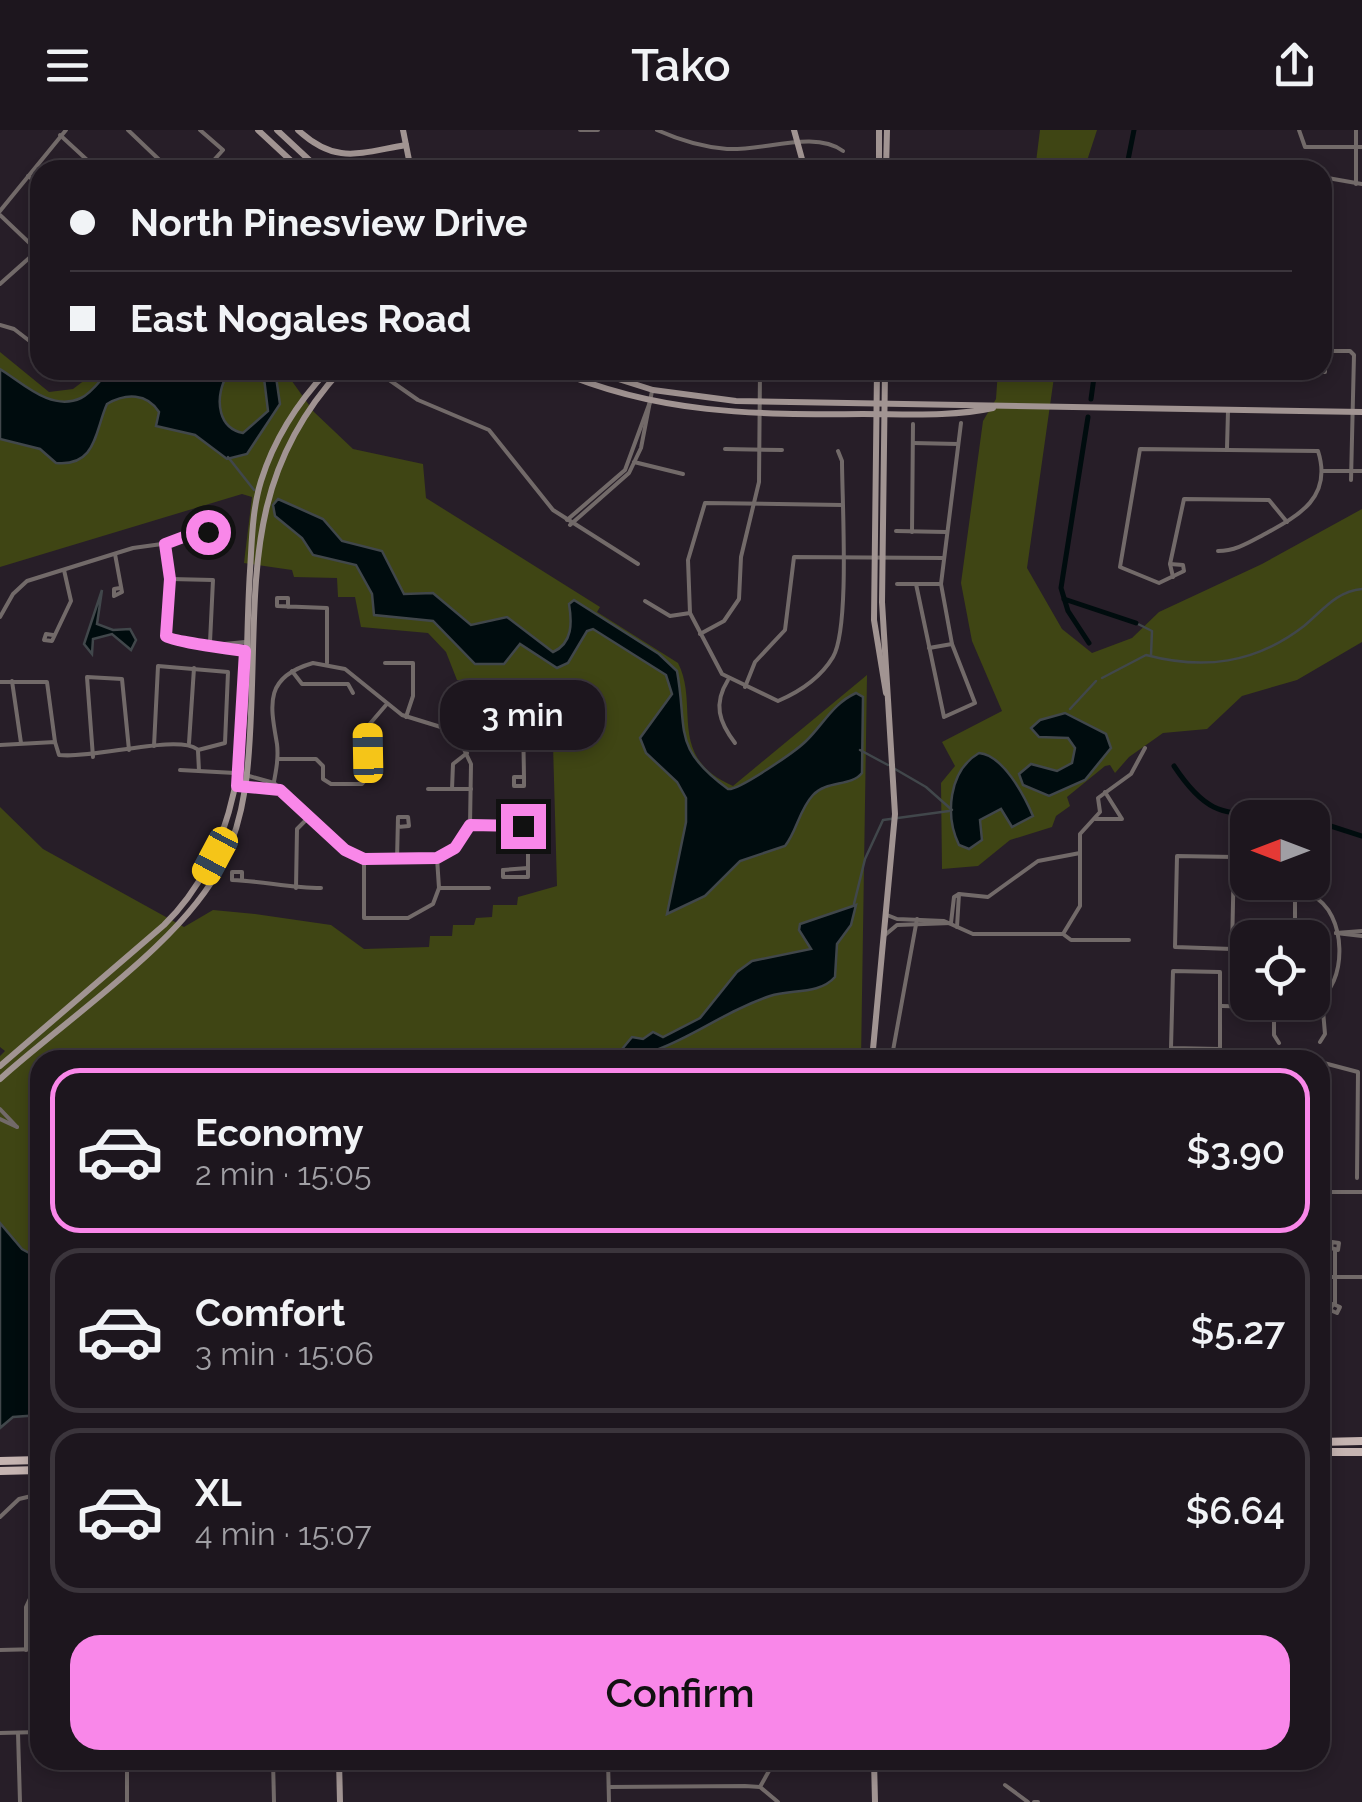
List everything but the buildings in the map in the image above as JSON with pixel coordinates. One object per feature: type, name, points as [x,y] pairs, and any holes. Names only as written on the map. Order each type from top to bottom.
[{"type":"main road","points":[[258,130],[286,160]]},
{"type":"main road","points":[[277,130],[309,160]]},
{"type":"main road","points":[[298,130],[319,148],[338,155],[406,145]]},
{"type":"main road","points":[[403,130],[409,160]]},
{"type":"main road","points":[[794,130],[802,160]]},
{"type":"main road","points":[[879,130],[881,160]]},
{"type":"main road","points":[[883,160],[887,130]]},
{"type":"main road","points":[[34,1050],[150,950],[224,861],[246,787],[253,519],[260,482],[297,407],[320,380]]},
{"type":"main road","points":[[250,642],[269,486],[305,412],[332,380]]},
{"type":"main road","points":[[585,380],[650,402],[760,415],[880,414],[998,407],[1358,412]]},
{"type":"main road","points":[[622,380],[653,390],[760,402],[977,402],[998,407]]},
{"type":"main road","points":[[876,1050],[891,879],[894,760],[876,643],[877,380]]},
{"type":"main road","points":[[880,401],[883,380]]},
{"type":"main road","points":[[0,1066],[190,904],[220,845],[237,786],[244,775]]},
{"type":"main road","points":[[0,1079],[30,1053]]},
{"type":"main road","points":[[1330,1442],[1362,1442]]},
{"type":"main road","points":[[1330,1452],[1362,1452]]},
{"type":"main road","points":[[2,1461],[30,1460]]},
{"type":"main road","points":[[0,1471],[30,1470]]},
{"type":"main road","points":[[339,1770],[340,1802]]},
{"type":"main road","points":[[874,1770],[875,1802]]},
{"type":"street","points":[[38,160],[66,130]]},
{"type":"street","points":[[128,130],[160,160]]},
{"type":"street","points":[[200,130],[224,150],[214,160]]},
{"type":"street","points":[[580,130],[598,130]]},
{"type":"street","points":[[657,130],[692,143],[730,149],[820,138],[844,151]]},
{"type":"street","points":[[1299,130],[1300,145],[1359,147]]},
{"type":"street","points":[[1332,178],[1359,184],[1356,130]]},
{"type":"street","points":[[60,135],[87,160]]},
{"type":"street","points":[[30,169],[0,213],[30,244]]},
{"type":"street","points":[[26,174],[30,177]]},
{"type":"street","points":[[0,284],[30,259]]},
{"type":"street","points":[[0,325],[14,329],[30,341]]},
{"type":"street","points":[[1332,350],[1353,352],[1358,412],[1352,480]]},
{"type":"street","points":[[390,380],[418,400],[488,430],[568,523],[638,564]]},
{"type":"street","points":[[700,634],[724,621],[736,607],[742,550],[756,503],[760,380]]},
{"type":"street","points":[[568,523],[618,487],[633,462],[653,390]]},
{"type":"street","points":[[1228,411],[1228,448]]},
{"type":"street","points":[[916,584],[944,718],[975,704],[952,644],[941,584],[961,422]]},
{"type":"street","points":[[912,532],[913,424]]},
{"type":"street","points":[[913,444],[959,444]]},
{"type":"street","points":[[725,448],[782,450]]},
{"type":"street","points":[[1170,564],[1184,569],[1173,578],[1154,582],[1120,566],[1140,449],[1318,451],[1320,471],[1314,501],[1287,522],[1241,546],[1218,551]]},
{"type":"street","points":[[838,451],[842,461],[842,505],[842,557],[840,630],[834,655],[818,675],[778,703],[728,679],[690,613],[685,559],[705,503],[842,505]]},
{"type":"street","points":[[633,462],[683,474]]},
{"type":"street","points":[[1320,471],[1362,472]]},
{"type":"street","points":[[1173,578],[1170,564],[1182,500],[1269,500],[1287,522]]},
{"type":"street","points":[[0,617],[12,594],[28,581],[208,530]]},
{"type":"street","points":[[896,532],[947,532]]},
{"type":"street","points":[[165,544],[170,579],[166,640],[250,642]]},
{"type":"street","points":[[115,554],[120,588]]},
{"type":"street","points":[[744,686],[755,662],[785,630],[794,557],[943,558]]},
{"type":"street","points":[[52,636],[70,602],[64,570]]},
{"type":"street","points":[[170,579],[213,580],[210,644]]},
{"type":"street","points":[[897,584],[941,584]]},
{"type":"street","points":[[645,601],[670,616],[690,613]]},
{"type":"street","points":[[288,606],[327,608],[326,663]]},
{"type":"street","points":[[222,644],[250,652]]},
{"type":"street","points":[[929,648],[952,644]]},
{"type":"street","points":[[180,770],[244,775],[274,782],[345,850],[364,859],[437,858],[455,848],[470,825],[467,753],[460,741],[444,728],[406,717],[345,669],[326,663],[313,662],[292,671],[272,696],[270,719],[278,759],[274,782],[272,792]]},
{"type":"street","points":[[385,663],[413,663],[413,696],[406,717]]},
{"type":"street","points":[[154,746],[158,666],[231,674],[225,743],[198,750]]},
{"type":"street","points":[[189,743],[194,668]]},
{"type":"street","points":[[292,671],[302,684],[348,684],[354,693]]},
{"type":"street","points":[[93,757],[85,678],[121,678],[129,750]]},
{"type":"street","points":[[728,679],[721,692],[720,718],[735,744]]},
{"type":"street","points":[[12,681],[21,743]]},
{"type":"street","points":[[0,682],[46,682],[59,755],[93,757],[189,743],[198,750]]},
{"type":"street","points":[[278,759],[316,759],[323,766],[323,778],[330,784],[362,784],[368,777],[368,726],[386,704]]},
{"type":"street","points":[[460,741],[487,720],[523,719],[524,777]]},
{"type":"street","points":[[478,726],[523,728]]},
{"type":"street","points":[[0,745],[55,742]]},
{"type":"street","points":[[1063,934],[1080,906],[1080,834],[1100,812],[1096,802],[1123,781],[1145,748]]},
{"type":"street","points":[[198,750],[198,771]]},
{"type":"street","points":[[452,789],[452,764],[467,753]]},
{"type":"street","points":[[237,786],[280,790]]},
{"type":"street","points":[[428,789],[471,789]]},
{"type":"street","points":[[1094,818],[1122,819],[1104,792]]},
{"type":"street","points":[[296,888],[297,828],[311,816]]},
{"type":"street","points":[[470,825],[528,826],[528,868],[528,877],[503,877],[506,868],[528,868]]},
{"type":"street","points":[[397,860],[398,827]]},
{"type":"street","points":[[954,925],[959,894],[988,896],[1038,861],[1080,853]]},
{"type":"street","points":[[1177,856],[1234,858],[1235,892],[1232,948],[1175,947],[1177,856]]},
{"type":"street","points":[[364,859],[364,918],[408,918],[433,904],[439,888],[437,858]]},
{"type":"street","points":[[242,880],[321,888]]},
{"type":"street","points":[[439,888],[489,888]]},
{"type":"street","points":[[1316,900],[1322,902],[1336,933],[1337,972],[1330,984]]},
{"type":"street","points":[[888,914],[917,922],[954,925],[973,934],[1063,934],[1071,940],[1128,940]]},
{"type":"street","points":[[885,935],[897,925],[917,922]]},
{"type":"street","points":[[893,1050],[917,922]]},
{"type":"street","points":[[1336,933],[1362,934]]},
{"type":"street","points":[[1173,971],[1220,972],[1222,1006],[1220,1049],[1172,1048],[1173,971]]},
{"type":"street","points":[[1222,1006],[1230,1006]]},
{"type":"street","points":[[1274,1020],[1274,1035],[1279,1043]]},
{"type":"street","points":[[1320,1042],[1325,1034],[1324,1020]]},
{"type":"street","points":[[1330,1065],[1358,1072],[1357,1178]]},
{"type":"street","points":[[0,1109],[17,1127],[0,1119]]},
{"type":"street","points":[[1330,1192],[1362,1192]]},
{"type":"street","points":[[1335,1251],[1335,1304]]},
{"type":"street","points":[[1330,1277],[1362,1277]]},
{"type":"street","points":[[0,1517],[30,1495]]},
{"type":"street","points":[[26,1650],[26,1606],[30,1598]]},
{"type":"street","points":[[0,1650],[30,1650]]},
{"type":"street","points":[[0,1733],[30,1732]]},
{"type":"street","points":[[18,1733],[20,1802]]},
{"type":"street","points":[[127,1770],[127,1802]]},
{"type":"street","points":[[273,1770],[274,1802]]},
{"type":"street","points":[[608,1770],[609,1802]]},
{"type":"street","points":[[760,1787],[769,1770]]},
{"type":"street","points":[[1006,1786],[1033,1802]]},
{"type":"street","points":[[609,1787],[760,1787],[778,1802]]},
{"type":"green space","points":[[1040,130],[1097,130],[1087,160],[1036,160]]},
{"type":"green space","points":[[0,352],[49,392],[73,389],[85,380],[291,380],[314,412],[353,449],[423,464],[426,498],[600,607],[597,612],[678,663],[684,679],[692,746],[699,761],[712,774],[733,786],[867,675],[861,1050],[30,1050],[30,1254],[27,1253],[0,1223],[0,1056],[5,1051],[0,1047],[0,807],[43,849],[184,927],[213,910],[331,925],[364,949],[429,947],[430,936],[452,936],[453,925],[474,925],[476,918],[492,917],[493,905],[517,905],[518,897],[557,886],[552,709],[537,707],[531,684],[457,680],[446,652],[428,633],[361,627],[355,597],[338,597],[337,578],[294,577],[292,570],[244,563],[252,497],[242,494],[0,567]]},
{"type":"green space","points":[[997,380],[1054,380],[1027,568],[1062,629],[1092,653],[1132,638],[1159,612],[1262,564],[1362,509],[1362,642],[1297,680],[1242,696],[1207,729],[1163,733],[1129,757],[1115,773],[1110,765],[1105,766],[1067,797],[1070,806],[1056,816],[1052,827],[1010,840],[978,866],[942,869],[941,783],[955,766],[942,742],[1002,711],[972,641],[961,583],[983,421],[996,399]]},
{"type":"shaded area","points":[[0,369],[38,394],[59,401],[85,396],[101,380],[226,380],[220,397],[221,413],[228,426],[243,433],[268,411],[264,380],[276,380],[280,404],[247,454],[227,459],[195,435],[156,426],[159,412],[148,401],[136,397],[107,404],[87,453],[69,463],[56,463],[40,449],[0,439]]},
{"type":"shaded area","points":[[278,499],[323,519],[342,541],[382,551],[404,594],[433,593],[471,625],[507,617],[553,652],[568,638],[569,604],[574,600],[659,654],[677,671],[690,749],[728,789],[791,753],[840,703],[856,693],[863,697],[862,773],[813,795],[785,846],[740,861],[705,896],[667,914],[686,822],[686,798],[677,782],[646,753],[640,738],[672,694],[666,675],[593,629],[587,631],[568,663],[557,668],[520,644],[504,664],[475,664],[433,621],[374,615],[372,594],[356,565],[313,555],[302,538],[275,516],[273,505]]},
{"type":"shaded area","points":[[102,590],[97,624],[113,630],[130,629],[136,640],[131,650],[112,634],[93,639],[92,654],[84,644]]},
{"type":"shaded area","points":[[1065,713],[1106,734],[1111,748],[1085,780],[1049,796],[1023,785],[1019,774],[1031,764],[1057,771],[1072,763],[1075,748],[1068,738],[1039,737],[1031,728],[1040,720]]},
{"type":"shaded area","points":[[979,753],[1004,768],[1033,816],[1012,827],[1001,809],[980,820],[982,840],[969,849],[959,845],[955,833],[952,795],[961,771]]},
{"type":"shaded area","points":[[856,905],[851,925],[837,944],[835,977],[828,983],[770,996],[656,1050],[621,1050],[632,1037],[643,1039],[653,1032],[663,1037],[700,1018],[737,972],[752,961],[811,949],[799,930],[800,924]]},
{"type":"shaded area","points":[[0,1223],[30,1253],[30,1416],[13,1417],[0,1428]]},
{"type":"waterway","points":[[1128,160],[1134,130]]},
{"type":"waterway","points":[[1091,399],[1094,380]]},
{"type":"waterway","points":[[1088,417],[1061,588],[1068,611],[1089,643]]},
{"type":"waterway","points":[[228,457],[254,490]]},
{"type":"waterway","points":[[1102,678],[1146,655],[1188,662],[1248,656],[1285,639],[1338,597],[1362,589]]},
{"type":"waterway","points":[[1064,599],[1136,623]]},
{"type":"waterway","points":[[1136,623],[1152,631],[1151,655]]},
{"type":"waterway","points":[[1070,709],[1096,681]]},
{"type":"waterway","points":[[860,750],[888,765]]},
{"type":"waterway","points":[[1174,766],[1202,799],[1230,812]]},
{"type":"waterway","points":[[895,769],[926,787],[952,810]]},
{"type":"waterway","points":[[854,904],[865,859],[883,820],[949,811]]},
{"type":"waterway","points":[[1330,826],[1362,836]]},
{"type":"route","points":[[208,532],[214,536],[217,529],[210,527],[165,544],[170,579],[166,640],[222,644],[245,651],[237,786],[280,790],[345,850],[364,859],[423,861],[455,848],[470,825],[523,826]]}]
